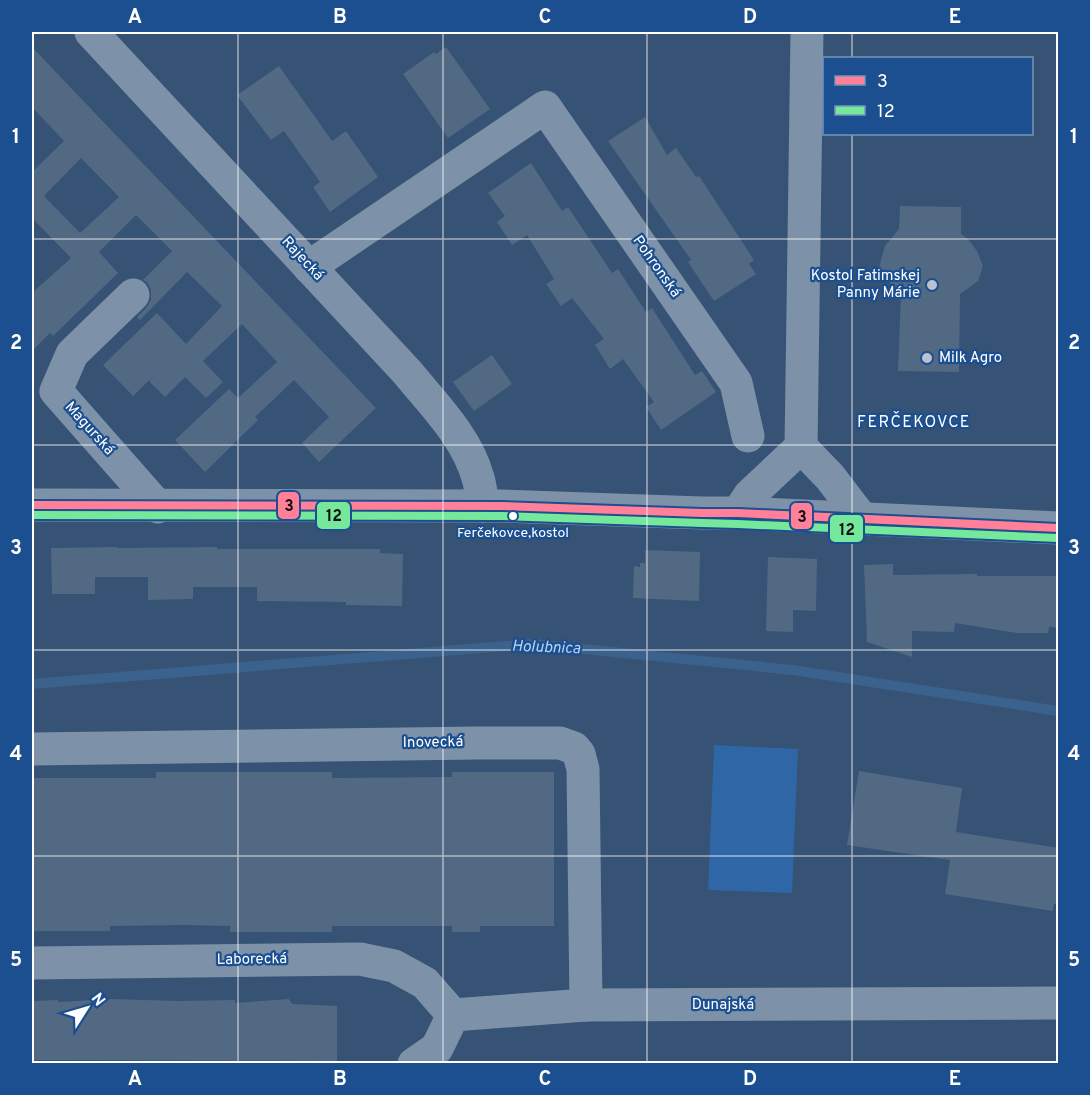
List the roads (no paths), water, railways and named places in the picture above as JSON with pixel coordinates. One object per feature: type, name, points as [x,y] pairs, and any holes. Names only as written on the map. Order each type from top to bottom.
[{"type":"street","name":"Rajecká","points":[[91,32],[407,372],[466,450],[478,478],[483,506]]},
{"type":"street","points":[[807,32],[801,447],[830,477],[862,519]]},
{"type":"street","name":"Pohronská","points":[[309,267],[545,107],[736,383],[747,436]]},
{"type":"street","name":"Magurská","points":[[133,295],[72,354],[56,392],[158,507]]},
{"type":"street","points":[[738,513],[750,495],[801,447]]},
{"type":"street","points":[[32,505],[483,506],[738,513],[1059,528]]},
{"type":"street","name":"Inovecká","points":[[32,749],[477,743],[560,743],[574,748],[579,754],[583,769],[585,1005]]},
{"type":"street","name":"Laborecká","points":[[32,963],[360,959],[394,966],[425,982],[453,1015]]},
{"type":"street","name":"Dunajská","points":[[453,1015],[585,1005],[1059,1004]]},
{"type":"street","points":[[414,1064],[437,1048],[453,1015]]},
{"type":"waterway","name":"Holubnica","points":[[32,684],[533,644],[793,670],[1058,711]]},
{"type":"place","name":"Kostol Fatimskej Panny Márie","points":[[932,285]]},
{"type":"place","name":"Milk Agro","points":[[927,358]]},
{"type":"place","name":"Ferčekovce,kostol","points":[[513,516]]},
{"type":"district","name":"FERČEKOVCE","points":[[914,423]]}]
